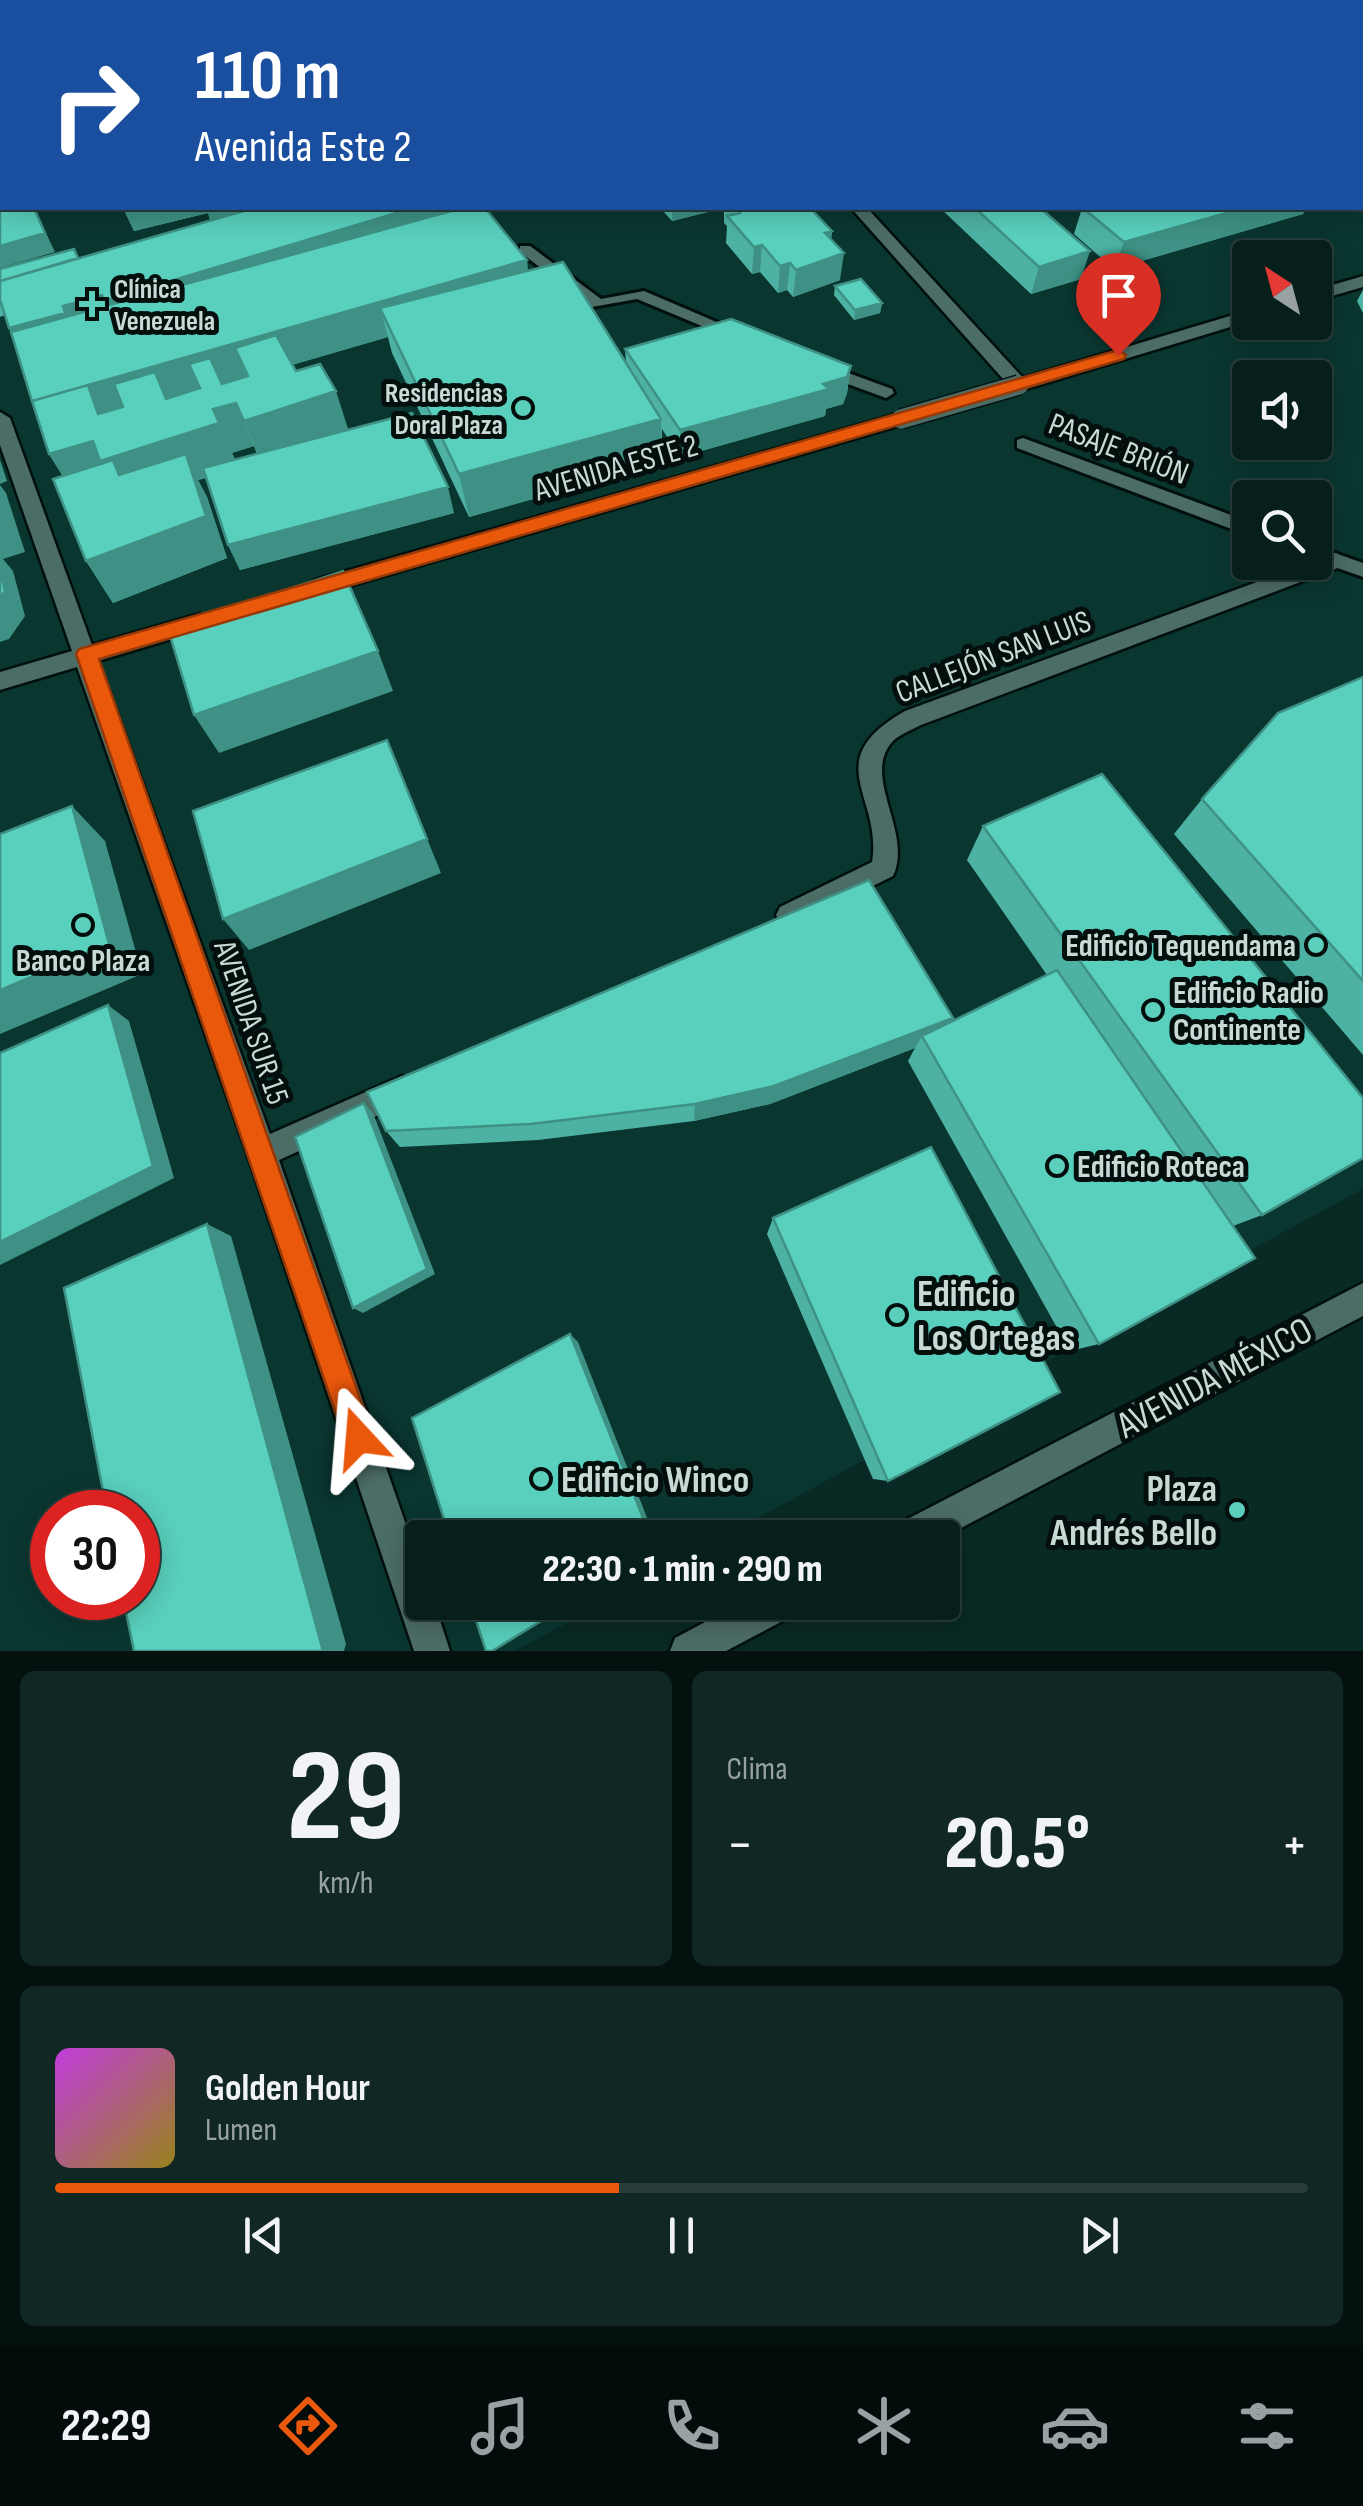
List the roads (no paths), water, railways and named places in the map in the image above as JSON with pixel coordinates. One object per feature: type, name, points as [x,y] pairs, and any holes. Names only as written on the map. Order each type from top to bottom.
[{"type":"street","points":[[861,210],[1018,385]]},
{"type":"street","points":[[1332,291],[1363,281]]},
{"type":"street","name":"AVENIDA ESTE 2","points":[[295,594],[1232,320]]},
{"type":"street","name":"AVENIDA SUR 15","points":[[0,418],[262,1153],[432,1651]]},
{"type":"street","name":"CALLEJÓN SAN LUIS","points":[[762,927],[884,868],[888,843],[869,778],[872,758],[885,734],[913,718],[1269,580]]},
{"type":"street","points":[[0,681],[219,616]]},
{"type":"street","points":[[262,1153],[422,1080]]},
{"type":"street","name":"AVENIDA MÉXICO","points":[[940,1520],[1363,1299]]},
{"type":"street","points":[[688,1651],[747,1620]]},
{"type":"lane","points":[[525,250],[598,304],[638,294],[754,340]]},
{"type":"lane","points":[[804,360],[886,393]]},
{"type":"lane","name":"PASAJE BRIÓN","points":[[1024,444],[1232,522]]},
{"type":"lane","points":[[1332,560],[1363,570]]},
{"type":"place","name":"Clínica Venezuela","points":[[92,304]]},
{"type":"place","name":"Residencias Doral Plaza","points":[[523,408]]},
{"type":"place","name":"Banco Plaza","points":[[83,925]]},
{"type":"place","name":"Edificio Tequendama","points":[[1316,945]]},
{"type":"place","name":"Edificio Radio Continente","points":[[1153,1010]]},
{"type":"place","name":"Edificio Roteca","points":[[1057,1166]]},
{"type":"place","name":"Edificio Los Ortegas","points":[[897,1315]]},
{"type":"place","name":"Edificio Winco","points":[[541,1479]]},
{"type":"place","name":"Plaza Andrés Bello","points":[[1237,1510]]}]
